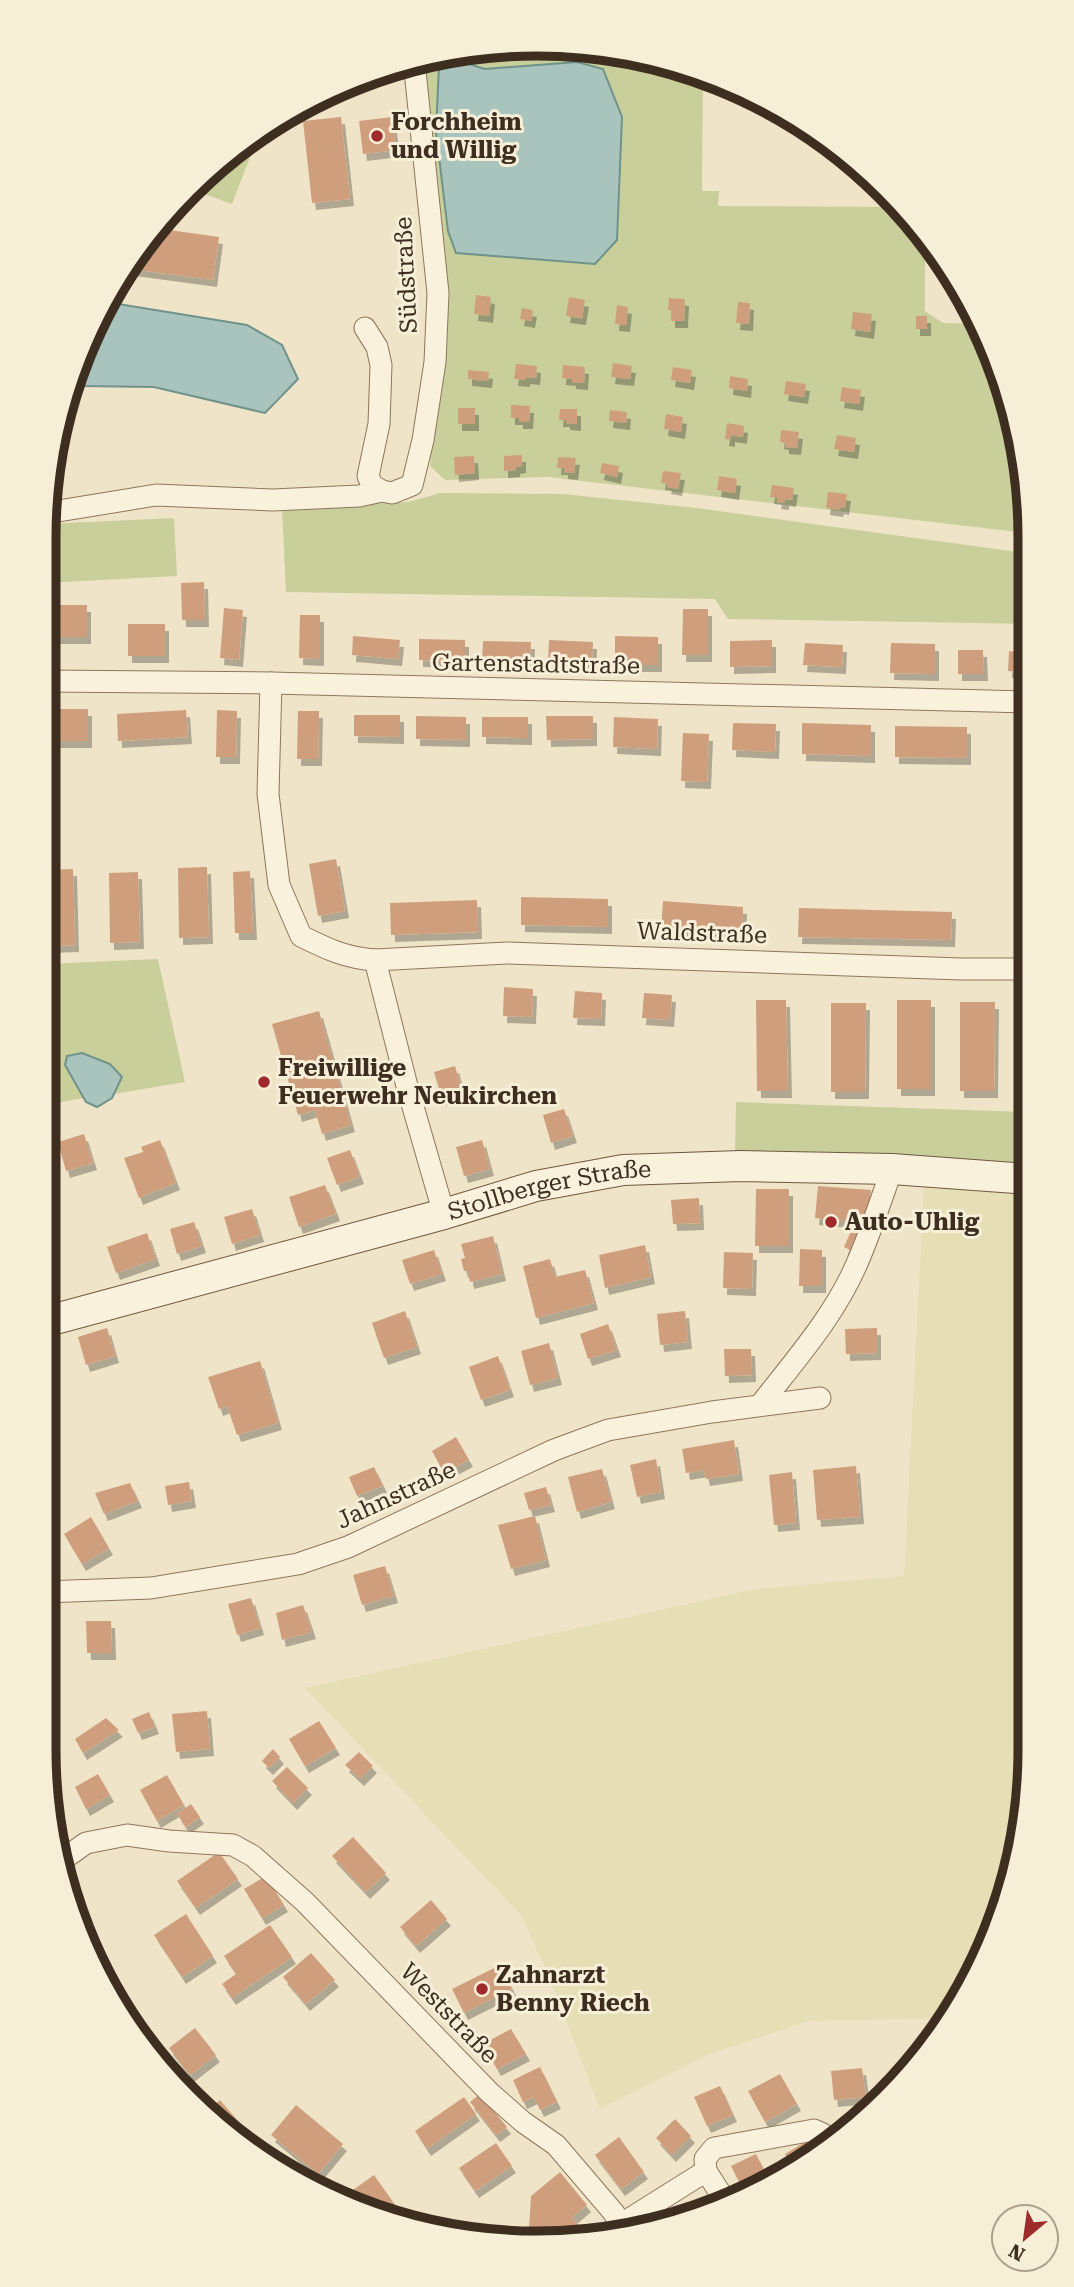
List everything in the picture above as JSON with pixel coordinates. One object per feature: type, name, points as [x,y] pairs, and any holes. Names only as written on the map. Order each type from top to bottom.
[{"type":"main road","name":"Stollberger Straße","points":[[56,1319],[444,1214],[536,1186],[622,1170],[741,1166],[892,1169],[1018,1178]]},
{"type":"street","name":"Südstraße","points":[[365,328],[377,347],[381,365],[380,424],[368,476],[372,485],[392,493],[412,485],[423,440],[435,362],[438,293],[415,72]]},
{"type":"street","points":[[57,511],[156,495],[273,500],[359,496],[382,491]]},
{"type":"street","name":"Gartenstadtstraße","points":[[56,681],[271,683],[1018,702]]},
{"type":"street","name":"Waldstraße","points":[[271,683],[268,794],[279,885],[301,936],[331,951],[353,958],[375,960],[507,953],[1018,969]]},
{"type":"street","points":[[375,960],[407,1086],[444,1214]]},
{"type":"street","points":[[761,1405],[837,1301],[858,1262],[892,1169]]},
{"type":"street","name":"Jahnstraße","points":[[56,1592],[151,1588],[298,1564],[348,1547],[554,1450],[608,1430],[820,1398]]},
{"type":"street","name":"Weststraße","points":[[68,1856],[86,1843],[127,1835],[233,1845],[253,1856],[279,1877],[489,2092],[523,2122],[556,2145],[614,2213],[613,2225]]},
{"type":"street","points":[[721,2194],[706,2171],[705,2160],[714,2148],[814,2130],[824,2136]]},
{"type":"street","points":[[626,2223],[706,2171]]},
{"type":"shaded area","points":[[924,1187],[1018,1193],[1017,1781],[1009,1844],[1002,1874],[968,1963],[936,2018],[808,2021],[707,2055],[600,2109],[550,1978],[521,1915],[305,1688],[756,1589],[904,1576]]},
{"type":"green space","points":[[537,56],[600,60],[661,72],[703,86],[702,191],[719,191],[718,206],[887,207],[919,244],[925,253],[925,311],[943,323],[968,324],[992,382],[1009,443],[1018,532],[548,477],[445,480],[430,466],[445,274],[423,70],[446,65],[448,231],[577,62],[485,69],[462,62]]},
{"type":"green space","points":[[253,148],[232,204],[201,193]]},
{"type":"green space","points":[[440,493],[563,494],[697,508],[1018,552],[1018,624],[728,619],[715,599],[286,592],[282,508],[408,502]]},
{"type":"green space","points":[[174,518],[177,576],[56,582],[56,523]]},
{"type":"green space","points":[[158,959],[185,1082],[114,1094],[122,1077],[65,1065],[84,1098],[56,1103],[56,963]]},
{"type":"green space","points":[[736,1102],[1018,1112],[1018,1167],[735,1153]]},
{"type":"water","points":[[462,62],[485,69],[577,62],[603,69],[622,117],[617,240],[595,264],[456,253],[448,231],[436,132],[439,66]]},
{"type":"water","points":[[116,304],[247,325],[282,345],[298,379],[265,413],[154,387],[82,386],[93,353]]},
{"type":"water","points":[[82,1053],[110,1064],[122,1077],[112,1098],[97,1107],[86,1102],[65,1065],[67,1056]]},
{"type":"building","points":[[341,117],[350,199],[312,203],[303,121]]},
{"type":"building","name":"Forchheim und Willig","points":[[392,117],[396,150],[363,154],[359,121]]},
{"type":"building","points":[[167,230],[219,237],[213,280],[137,270]]},
{"type":"building","points":[[476,295],[491,297],[489,316],[474,314]]},
{"type":"building","points":[[569,297],[585,300],[582,318],[566,316]]},
{"type":"building","points":[[669,298],[685,299],[684,321],[671,321]]},
{"type":"building","points":[[738,302],[750,303],[749,324],[736,323]]},
{"type":"building","points":[[617,305],[628,307],[626,325],[615,324]]},
{"type":"building","points":[[522,308],[533,310],[531,321],[520,319]]},
{"type":"building","points":[[853,312],[872,314],[870,332],[851,329]]},
{"type":"building","points":[[916,316],[927,316],[927,329],[916,329]]},
{"type":"building","points":[[613,363],[632,366],[630,379],[611,377]]},
{"type":"building","points":[[516,364],[537,366],[536,378],[514,379]]},
{"type":"building","points":[[563,365],[585,367],[584,383],[562,378]]},
{"type":"building","points":[[673,367],[692,370],[690,383],[671,380]]},
{"type":"building","points":[[468,370],[489,372],[488,381],[468,379]]},
{"type":"building","points":[[730,376],[748,379],[747,391],[729,388]]},
{"type":"building","points":[[786,381],[806,384],[804,397],[784,394]]},
{"type":"building","points":[[842,387],[861,390],[859,404],[840,401]]},
{"type":"building","points":[[511,405],[530,406],[529,422],[519,422],[519,418],[511,418]]},
{"type":"building","points":[[458,408],[475,408],[475,424],[458,424]]},
{"type":"building","points":[[560,409],[577,409],[577,424],[559,420]]},
{"type":"building","points":[[610,410],[627,412],[626,423],[609,421]]},
{"type":"building","points":[[666,414],[683,417],[681,432],[664,429]]},
{"type":"building","points":[[727,423],[744,426],[743,437],[731,435],[731,440],[725,439]]},
{"type":"building","points":[[781,430],[799,432],[797,448],[785,447],[785,443],[780,442]]},
{"type":"building","points":[[837,435],[856,438],[854,452],[834,449]]},
{"type":"building","points":[[522,455],[522,466],[516,467],[516,470],[504,471],[504,456]]},
{"type":"building","points":[[474,456],[475,473],[455,475],[454,457]]},
{"type":"building","points":[[558,457],[576,458],[574,473],[557,468]]},
{"type":"building","points":[[602,463],[619,466],[617,477],[600,473]]},
{"type":"building","points":[[663,471],[681,473],[678,489],[661,483]]},
{"type":"building","points":[[719,476],[737,479],[735,493],[717,490]]},
{"type":"building","points":[[772,485],[794,488],[792,500],[777,502],[778,498],[770,497]]},
{"type":"building","points":[[828,492],[847,494],[845,508],[826,508]]},
{"type":"building","points":[[204,582],[205,620],[182,620],[181,583]]},
{"type":"building","points":[[56,605],[87,605],[87,637],[56,637]]},
{"type":"building","points":[[224,608],[243,610],[239,660],[220,658]]},
{"type":"building","points":[[683,609],[708,609],[708,655],[682,655]]},
{"type":"building","points":[[300,615],[320,615],[320,659],[299,658]]},
{"type":"building","points":[[128,624],[165,624],[165,656],[128,656]]},
{"type":"building","points":[[353,636],[400,640],[398,659],[352,655]]},
{"type":"building","points":[[615,636],[658,637],[658,665],[615,665]]},
{"type":"building","points":[[419,639],[465,640],[465,661],[419,660]]},
{"type":"building","points":[[549,640],[593,642],[592,665],[548,664]]},
{"type":"building","points":[[772,640],[772,666],[730,667],[730,641]]},
{"type":"building","points":[[483,641],[531,642],[530,664],[482,663]]},
{"type":"building","points":[[805,643],[843,645],[842,667],[803,665]]},
{"type":"building","points":[[891,643],[935,644],[935,674],[890,673]]},
{"type":"building","points":[[958,650],[983,650],[984,674],[958,674]]},
{"type":"building","points":[[1009,651],[1018,652],[1018,672],[1008,671]]},
{"type":"building","points":[[56,709],[88,709],[88,741],[56,741]]},
{"type":"building","points":[[186,710],[188,737],[118,741],[117,714]]},
{"type":"building","points":[[217,710],[237,711],[236,757],[216,757]]},
{"type":"building","points":[[298,711],[319,711],[318,759],[297,759]]},
{"type":"building","points":[[354,715],[400,715],[400,737],[354,736]]},
{"type":"building","points":[[416,716],[466,717],[466,740],[416,739]]},
{"type":"building","points":[[546,716],[593,716],[593,739],[547,740]]},
{"type":"building","points":[[482,717],[528,717],[528,738],[482,737]]},
{"type":"building","points":[[614,717],[658,719],[657,749],[613,747]]},
{"type":"building","points":[[733,723],[776,724],[775,752],[732,750]]},
{"type":"building","points":[[802,723],[871,725],[871,756],[802,754]]},
{"type":"building","points":[[895,726],[967,727],[967,758],[895,757]]},
{"type":"building","points":[[683,733],[709,734],[707,782],[681,781]]},
{"type":"building","points":[[336,859],[345,911],[318,916],[309,864]]},
{"type":"building","points":[[207,867],[209,937],[179,938],[178,868]]},
{"type":"building","points":[[73,869],[75,945],[56,946],[56,870]]},
{"type":"building","points":[[250,871],[253,933],[235,933],[233,872]]},
{"type":"building","points":[[138,872],[140,942],[110,943],[109,873]]},
{"type":"building","points":[[521,897],[608,899],[608,927],[521,925]]},
{"type":"building","points":[[477,900],[478,932],[391,935],[390,903]]},
{"type":"building","points":[[663,901],[743,907],[742,936],[661,930]]},
{"type":"building","points":[[799,908],[952,912],[951,940],[798,937]]},
{"type":"building","points":[[504,987],[533,989],[532,1017],[503,1016]]},
{"type":"building","points":[[575,991],[602,993],[601,1019],[573,1018]]},
{"type":"building","points":[[644,993],[672,995],[670,1020],[642,1018]]},
{"type":"building","points":[[756,1000],[786,1000],[788,1091],[757,1091]]},
{"type":"building","points":[[897,1000],[931,1000],[931,1089],[897,1089]]},
{"type":"building","points":[[960,1002],[995,1002],[994,1091],[960,1091]]},
{"type":"building","points":[[831,1003],[866,1003],[865,1092],[831,1092]]},
{"type":"building","points":[[319,1011],[351,1125],[322,1134],[315,1110],[298,1115],[272,1024]]},
{"type":"building","points":[[455,1066],[463,1093],[442,1099],[434,1072]]},
{"type":"building","points":[[564,1109],[573,1136],[551,1143],[543,1115]]},
{"type":"building","points":[[84,1134],[93,1163],[66,1171],[58,1142]]},
{"type":"building","points":[[160,1140],[176,1183],[139,1198],[124,1158],[143,1152],[141,1147]]},
{"type":"building","points":[[482,1140],[490,1169],[464,1176],[456,1147]]},
{"type":"building","points":[[350,1150],[360,1177],[337,1185],[327,1158]]},
{"type":"building","points":[[325,1185],[336,1214],[299,1227],[289,1197]]},
{"type":"building","points":[[818,1186],[871,1190],[868,1223],[854,1252],[844,1247],[855,1222],[815,1218]]},
{"type":"building","points":[[756,1189],[789,1189],[789,1246],[755,1246]]},
{"type":"building","points":[[699,1198],[700,1223],[673,1224],[671,1200]]},
{"type":"building","points":[[252,1209],[260,1235],[232,1244],[224,1217]]},
{"type":"building","points":[[194,1222],[202,1246],[177,1254],[170,1229]]},
{"type":"building","points":[[147,1233],[156,1259],[116,1273],[107,1247]]},
{"type":"building","points":[[493,1236],[502,1274],[470,1282],[468,1271],[464,1271],[461,1259],[465,1258],[461,1244]]},
{"type":"building","points":[[645,1245],[651,1277],[605,1288],[599,1255]]},
{"type":"building","points":[[800,1249],[822,1250],[822,1286],[799,1286]]},
{"type":"building","points":[[434,1250],[442,1274],[410,1284],[402,1260]]},
{"type":"building","points":[[724,1252],[753,1253],[752,1289],[723,1288]]},
{"type":"building","points":[[550,1259],[555,1277],[585,1270],[594,1303],[536,1318],[523,1266]]},
{"type":"building","points":[[405,1311],[417,1347],[384,1358],[372,1323]]},
{"type":"building","points":[[685,1311],[688,1342],[660,1345],[657,1314]]},
{"type":"building","points":[[608,1324],[617,1350],[588,1359],[580,1334]]},
{"type":"building","points":[[107,1328],[115,1356],[86,1365],[78,1337]]},
{"type":"building","points":[[877,1328],[877,1353],[846,1354],[845,1329]]},
{"type":"building","points":[[549,1343],[558,1378],[530,1385],[521,1351]]},
{"type":"building","points":[[724,1349],[751,1349],[752,1375],[725,1376]]},
{"type":"building","points":[[498,1356],[510,1390],[481,1400],[469,1367]]},
{"type":"building","points":[[260,1361],[278,1423],[237,1435],[227,1406],[219,1409],[208,1377]]},
{"type":"building","points":[[456,1437],[469,1460],[444,1473],[432,1451]]},
{"type":"building","points":[[734,1440],[739,1474],[706,1479],[704,1470],[686,1473],[682,1449]]},
{"type":"building","points":[[656,1459],[661,1492],[637,1497],[630,1465]]},
{"type":"building","points":[[856,1466],[860,1517],[817,1520],[813,1470]]},
{"type":"building","points":[[374,1467],[383,1486],[357,1496],[349,1477]]},
{"type":"building","points":[[602,1469],[611,1502],[577,1512],[568,1477]]},
{"type":"building","points":[[792,1472],[796,1523],[774,1525],[769,1475]]},
{"type":"building","points":[[189,1482],[192,1501],[168,1505],[165,1486]]},
{"type":"building","points":[[130,1483],[138,1501],[104,1514],[95,1493]]},
{"type":"building","points":[[546,1487],[551,1505],[529,1510],[524,1493]]},
{"type":"building","points":[[535,1516],[546,1560],[511,1569],[498,1525]]},
{"type":"building","points":[[91,1517],[109,1548],[82,1564],[64,1534]]},
{"type":"building","points":[[385,1566],[394,1596],[362,1605],[353,1575]]},
{"type":"building","points":[[251,1598],[260,1628],[237,1635],[228,1604]]},
{"type":"building","points":[[303,1605],[312,1632],[282,1640],[276,1613]]},
{"type":"building","points":[[86,1621],[111,1621],[112,1653],[87,1653]]},
{"type":"building","points":[[207,1711],[210,1749],[176,1752],[172,1714]]},
{"type":"building","points":[[149,1712],[155,1727],[138,1733],[132,1719]]},
{"type":"building","points":[[106,1718],[119,1730],[83,1753],[75,1739]]},
{"type":"building","points":[[319,1721],[336,1748],[305,1766],[289,1739]]},
{"type":"building","points":[[273,1749],[280,1757],[269,1768],[262,1761]]},
{"type":"building","points":[[359,1752],[373,1766],[360,1779],[345,1765]]},
{"type":"building","points":[[287,1767],[308,1788],[293,1803],[272,1781]]},
{"type":"building","points":[[98,1774],[110,1795],[86,1809],[75,1787]]},
{"type":"building","points":[[167,1775],[184,1805],[157,1821],[140,1790]]},
{"type":"building","points":[[191,1804],[200,1817],[186,1827],[177,1814]]},
{"type":"building","points":[[353,1837],[386,1873],[366,1892],[332,1856]]},
{"type":"building","points":[[219,1852],[238,1879],[196,1908],[177,1881]]},
{"type":"building","points":[[266,1876],[284,1905],[262,1918],[244,1889]]},
{"type":"building","points":[[431,1900],[447,1919],[416,1946],[400,1927]]},
{"type":"building","points":[[186,1914],[213,1956],[182,1977],[154,1935]]},
{"type":"building","points":[[270,1925],[292,1957],[232,1998],[222,1984],[236,1974],[224,1956]]},
{"type":"building","points":[[311,1953],[335,1980],[306,2004],[283,1977]]},
{"type":"building","name":"Zahnarzt Benny Riech","points":[[500,1965],[512,1989],[464,2013],[452,1989]]},
{"type":"building","points":[[195,2028],[216,2055],[190,2075],[169,2048]]},
{"type":"building","points":[[511,2029],[526,2054],[497,2069],[483,2044]]},
{"type":"building","points":[[540,2067],[557,2102],[540,2110],[534,2097],[523,2102],[513,2080]]},
{"type":"building","points":[[862,2068],[866,2097],[834,2100],[831,2071]]},
{"type":"building","points":[[780,2074],[797,2104],[765,2122],[748,2091]]},
{"type":"building","points":[[720,2086],[733,2115],[707,2126],[694,2097]]},
{"type":"building","points":[[480,2094],[507,2127],[496,2135],[470,2102]]},
{"type":"building","points":[[464,2097],[476,2114],[427,2149],[415,2131]]},
{"type":"building","points":[[220,2100],[239,2122],[236,2125],[214,2106]]},
{"type":"building","points":[[296,2105],[343,2144],[318,2174],[271,2135]]},
{"type":"building","points":[[675,2119],[691,2136],[672,2155],[656,2138]]},
{"type":"building","points":[[619,2137],[644,2172],[621,2189],[595,2155]]},
{"type":"building","points":[[805,2142],[808,2147],[788,2160],[785,2154]]},
{"type":"building","points":[[496,2143],[512,2166],[475,2191],[459,2168]]},
{"type":"building","points":[[756,2154],[765,2172],[740,2184],[731,2166]]},
{"type":"building","points":[[560,2172],[587,2205],[572,2218],[581,2228],[531,2231],[529,2228],[531,2196]]},
{"type":"building","points":[[374,2175],[399,2211],[382,2205],[349,2192]]},
{"type":"place","name":"Forchheim und Willig","points":[[377,136]]},
{"type":"place","name":"Freiwillige Feuerwehr Neukirchen","points":[[264,1082]]},
{"type":"place","name":"Auto-Uhlig","points":[[831,1222]]},
{"type":"place","name":"Zahnarzt Benny Riech","points":[[482,1989]]}]
